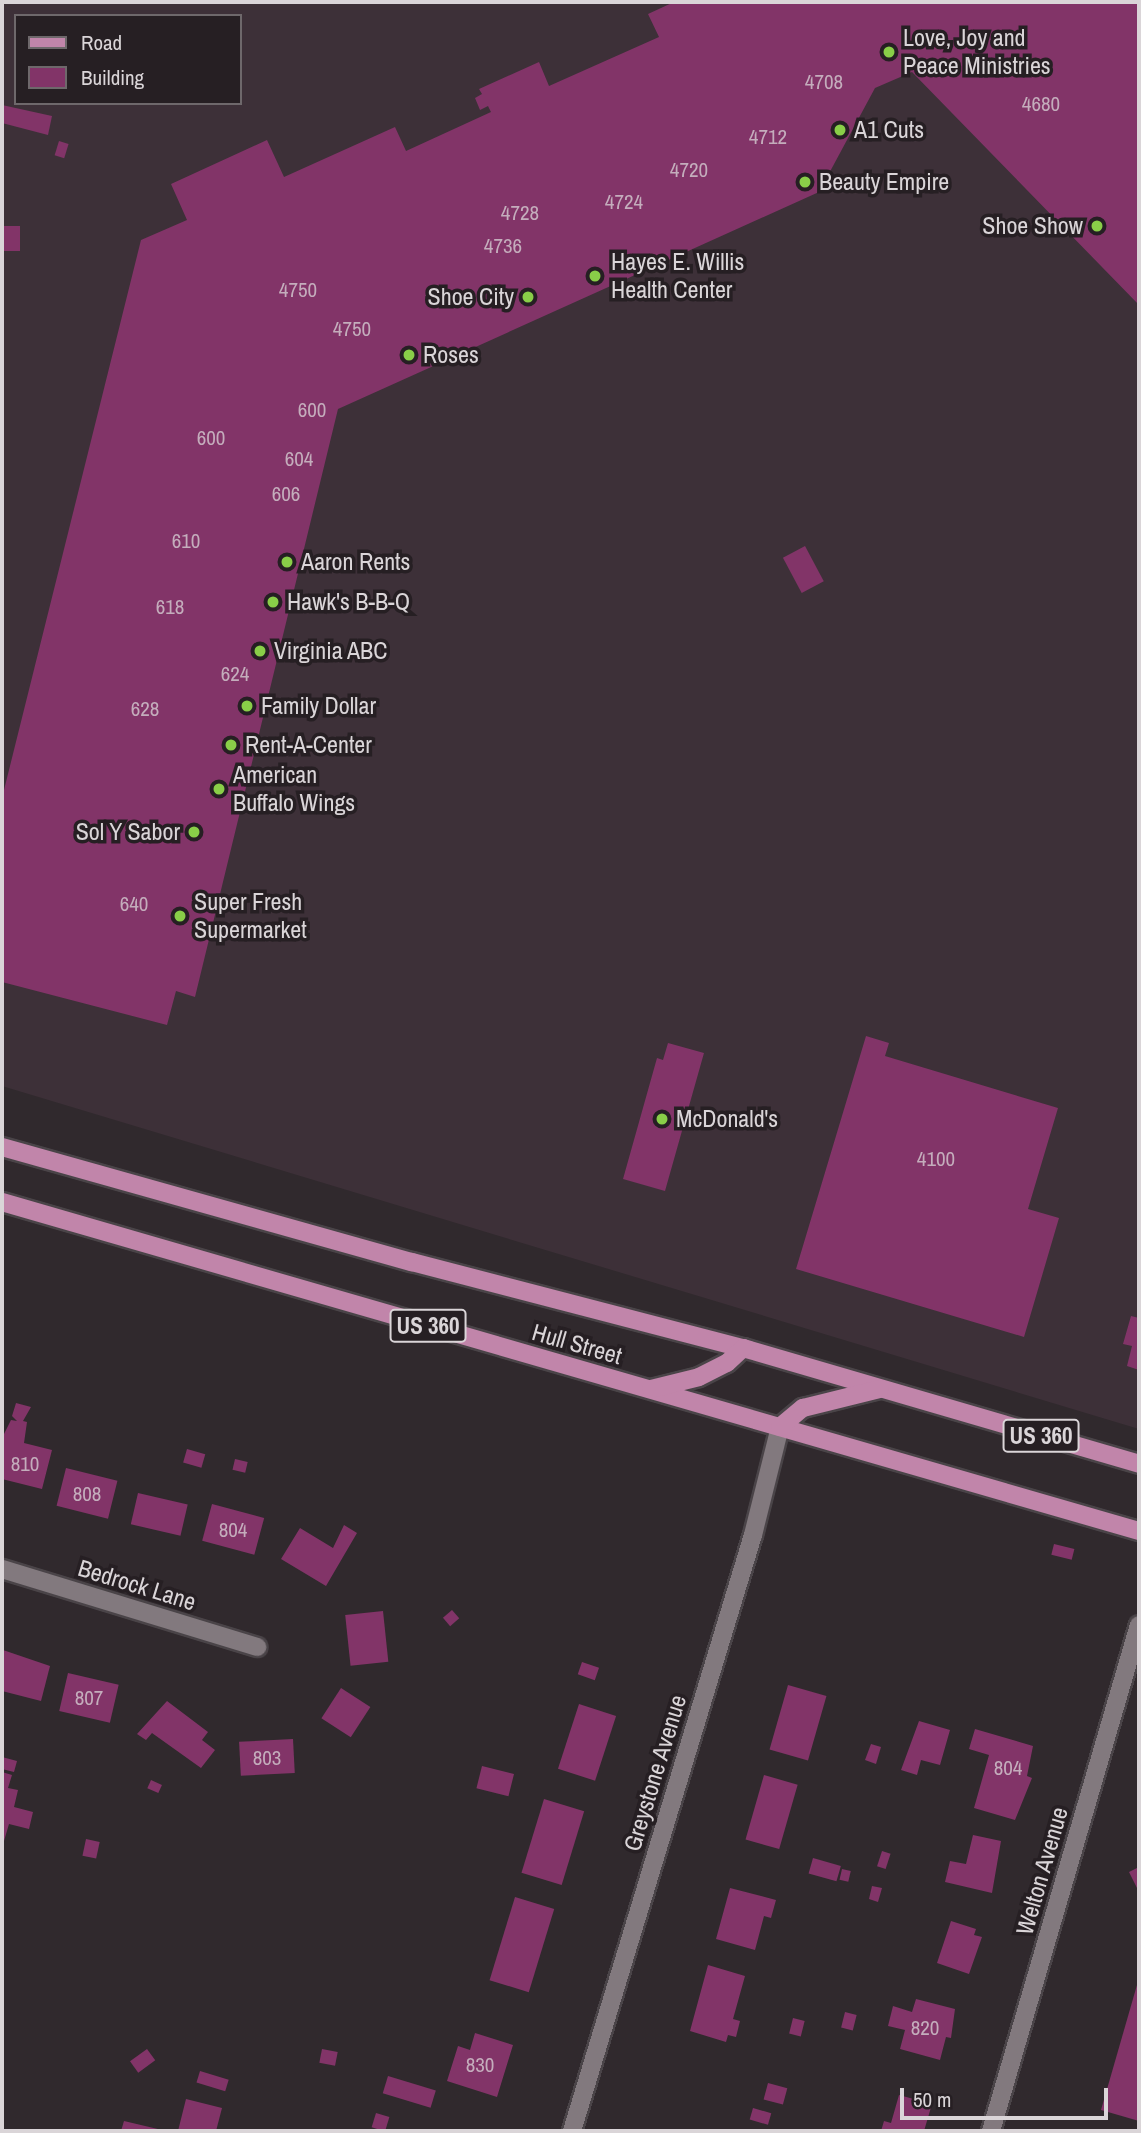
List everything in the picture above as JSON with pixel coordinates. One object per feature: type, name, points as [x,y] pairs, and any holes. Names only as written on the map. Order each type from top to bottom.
[{"type":"main road","name":"Hull Street","points":[[2,1147],[412,1262],[743,1348],[1139,1464]]},
{"type":"main road","name":"Hull Street","points":[[2,1202],[1139,1531]]},
{"type":"main road","points":[[647,1390],[699,1377],[727,1363],[743,1348]]},
{"type":"main road","points":[[780,1427],[803,1408],[880,1389]]},
{"type":"street","name":"Greystone Avenue","points":[[572,2131],[749,1548],[780,1427]]},
{"type":"street","name":"Bedrock Lane","points":[[2,1569],[257,1647]]},
{"type":"street","name":"Welton Avenue","points":[[991,2131],[1139,1625]]},
{"type":"shaded area","points":[[2,2],[1139,2],[1139,1429],[2,1086]]},
{"type":"building","points":[[674,2],[1139,2],[1139,305],[912,72],[875,88],[819,192],[338,409],[195,997],[176,991],[167,1025],[2,982],[2,798],[141,240],[187,220],[171,184],[267,140],[284,177],[395,127],[406,151],[491,112],[488,106],[480,110],[475,98],[482,94],[479,89],[539,62],[549,86],[659,37],[648,14]]},
{"type":"building","points":[[2,105],[52,116],[48,135],[2,123]]},
{"type":"building","points":[[59,141],[69,144],[64,158],[55,155]]},
{"type":"building","points":[[2,226],[20,226],[20,251],[2,251]]},
{"type":"building","points":[[805,546],[824,581],[802,593],[783,558]]},
{"type":"building","points":[[866,1036],[889,1043],[885,1056],[1058,1108],[1028,1209],[1059,1218],[1024,1337],[796,1269]]},
{"type":"building","name":"McDonald's","points":[[668,1043],[704,1053],[665,1191],[623,1179],[657,1058],[663,1060]]},
{"type":"building","points":[[1131,1316],[1139,1318],[1139,1370],[1127,1366],[1132,1346],[1123,1344]]},
{"type":"building","points":[[16,1403],[31,1407],[23,1421],[27,1422],[24,1443],[52,1450],[42,1489],[2,1479],[2,1438],[11,1420],[17,1421],[12,1416]]},
{"type":"building","points":[[187,1449],[205,1454],[201,1468],[183,1462]]},
{"type":"building","points":[[235,1459],[248,1462],[245,1473],[233,1470]]},
{"type":"building","points":[[66,1468],[117,1481],[108,1519],[57,1506]]},
{"type":"building","points":[[138,1493],[188,1504],[180,1536],[131,1524]]},
{"type":"building","points":[[212,1504],[264,1518],[254,1555],[202,1541]]},
{"type":"building","points":[[344,1525],[357,1533],[326,1586],[281,1559],[300,1528],[333,1548]]},
{"type":"building","points":[[1054,1544],[1074,1549],[1072,1560],[1051,1555]]},
{"type":"building","points":[[452,1610],[459,1618],[450,1626],[443,1618]]},
{"type":"building","points":[[383,1611],[388,1662],[351,1666],[345,1615]]},
{"type":"building","points":[[3,1650],[50,1666],[41,1701],[2,1691]]},
{"type":"building","points":[[582,1662],[599,1668],[595,1680],[578,1674]]},
{"type":"building","points":[[68,1673],[119,1685],[110,1723],[59,1711]]},
{"type":"building","points":[[788,1685],[826,1696],[808,1760],[770,1749]]},
{"type":"building","points":[[341,1688],[370,1707],[351,1737],[321,1718]]},
{"type":"building","points":[[167,1701],[208,1732],[202,1740],[215,1750],[201,1768],[152,1733],[146,1740],[137,1734]]},
{"type":"building","points":[[579,1704],[616,1716],[595,1781],[558,1769]]},
{"type":"building","points":[[919,1721],[950,1730],[940,1765],[921,1760],[917,1775],[901,1770]]},
{"type":"building","points":[[975,1729],[1033,1746],[1027,1776],[1032,1778],[1015,1820],[974,1808],[989,1755],[969,1749]]},
{"type":"building","points":[[293,1739],[295,1773],[241,1776],[239,1742]]},
{"type":"building","points":[[871,1744],[881,1747],[876,1764],[865,1760]]},
{"type":"building","points":[[2,1757],[17,1761],[14,1772],[2,1769]]},
{"type":"building","points":[[482,1766],[514,1774],[508,1796],[476,1788]]},
{"type":"building","points":[[2,1772],[12,1775],[8,1788],[18,1790],[14,1807],[33,1812],[29,1829],[9,1824],[4,1841]]},
{"type":"building","points":[[764,1775],[798,1785],[779,1849],[746,1839]]},
{"type":"building","points":[[151,1780],[162,1785],[158,1793],[147,1788]]},
{"type":"building","points":[[544,1799],[584,1811],[562,1885],[521,1873]]},
{"type":"building","points":[[973,1835],[1001,1841],[992,1893],[945,1882],[950,1861],[966,1864]]},
{"type":"building","points":[[86,1839],[100,1842],[96,1859],[82,1856]]},
{"type":"building","points":[[882,1851],[891,1854],[886,1869],[877,1866]]},
{"type":"building","points":[[813,1858],[841,1866],[836,1881],[809,1873]]},
{"type":"building","points":[[1139,1867],[1139,1892],[1129,1872]]},
{"type":"building","points":[[842,1869],[851,1871],[848,1882],[840,1880]]},
{"type":"building","points":[[872,1886],[882,1888],[878,1902],[869,1899]]},
{"type":"building","points":[[730,1888],[776,1900],[771,1918],[764,1916],[755,1950],[716,1939]]},
{"type":"building","points":[[515,1897],[554,1909],[529,1992],[490,1980]]},
{"type":"building","points":[[951,1921],[976,1929],[974,1935],[982,1937],[969,1974],[937,1963]]},
{"type":"building","points":[[708,1965],[745,1976],[733,2019],[740,2021],[736,2037],[728,2035],[726,2042],[690,2031]]},
{"type":"building","points":[[1139,1978],[1139,2121],[1101,2110]]},
{"type":"building","points":[[916,1999],[955,2009],[951,2038],[946,2037],[940,2060],[900,2049],[905,2030],[888,2026],[893,2006],[912,2012]]},
{"type":"building","points":[[845,2012],[857,2015],[853,2030],[841,2028]]},
{"type":"building","points":[[793,2018],[805,2021],[801,2036],[789,2034]]},
{"type":"building","points":[[475,2033],[513,2045],[497,2097],[447,2081],[458,2046],[470,2050]]},
{"type":"building","points":[[147,2049],[155,2060],[138,2073],[130,2061]]},
{"type":"building","points":[[322,2049],[338,2052],[335,2066],[319,2063]]},
{"type":"building","points":[[200,2071],[229,2080],[225,2091],[196,2082]]},
{"type":"building","points":[[388,2076],[436,2091],[431,2108],[383,2093]]},
{"type":"building","points":[[768,2083],[787,2088],[783,2105],[764,2099]]},
{"type":"building","points":[[899,2095],[932,2104],[924,2131],[881,2131],[884,2121],[891,2123]]},
{"type":"building","points":[[186,2099],[222,2108],[216,2131],[178,2131]]},
{"type":"building","points":[[753,2108],[771,2113],[768,2125],[750,2120]]},
{"type":"building","points":[[376,2113],[389,2117],[385,2131],[372,2127]]},
{"type":"building","points":[[124,2121],[162,2130],[121,2131]]},
{"type":"place","name":"Love, Joy and Peace Ministries","points":[[889,52]]},
{"type":"place","name":"A1 Cuts","points":[[840,130]]},
{"type":"place","name":"Beauty Empire","points":[[805,182]]},
{"type":"place","name":"Shoe Show","points":[[1097,226]]},
{"type":"place","name":"Hayes E. Willis Health Center","points":[[595,276]]},
{"type":"place","name":"Shoe City","points":[[528,297]]},
{"type":"place","name":"Roses","points":[[409,355]]},
{"type":"place","name":"Aaron Rents","points":[[287,562]]},
{"type":"place","name":"Hawk's B-B-Q","points":[[273,602]]},
{"type":"place","name":"Virginia ABC","points":[[260,651]]},
{"type":"place","name":"Family Dollar","points":[[247,706]]},
{"type":"place","name":"Rent-A-Center","points":[[231,745]]},
{"type":"place","name":"American Buffalo Wings","points":[[219,789]]},
{"type":"place","name":"Sol Y Sabor","points":[[194,832]]},
{"type":"place","name":"Super Fresh Supermarket","points":[[180,916]]},
{"type":"place","name":"McDonald's","points":[[662,1119]]}]
